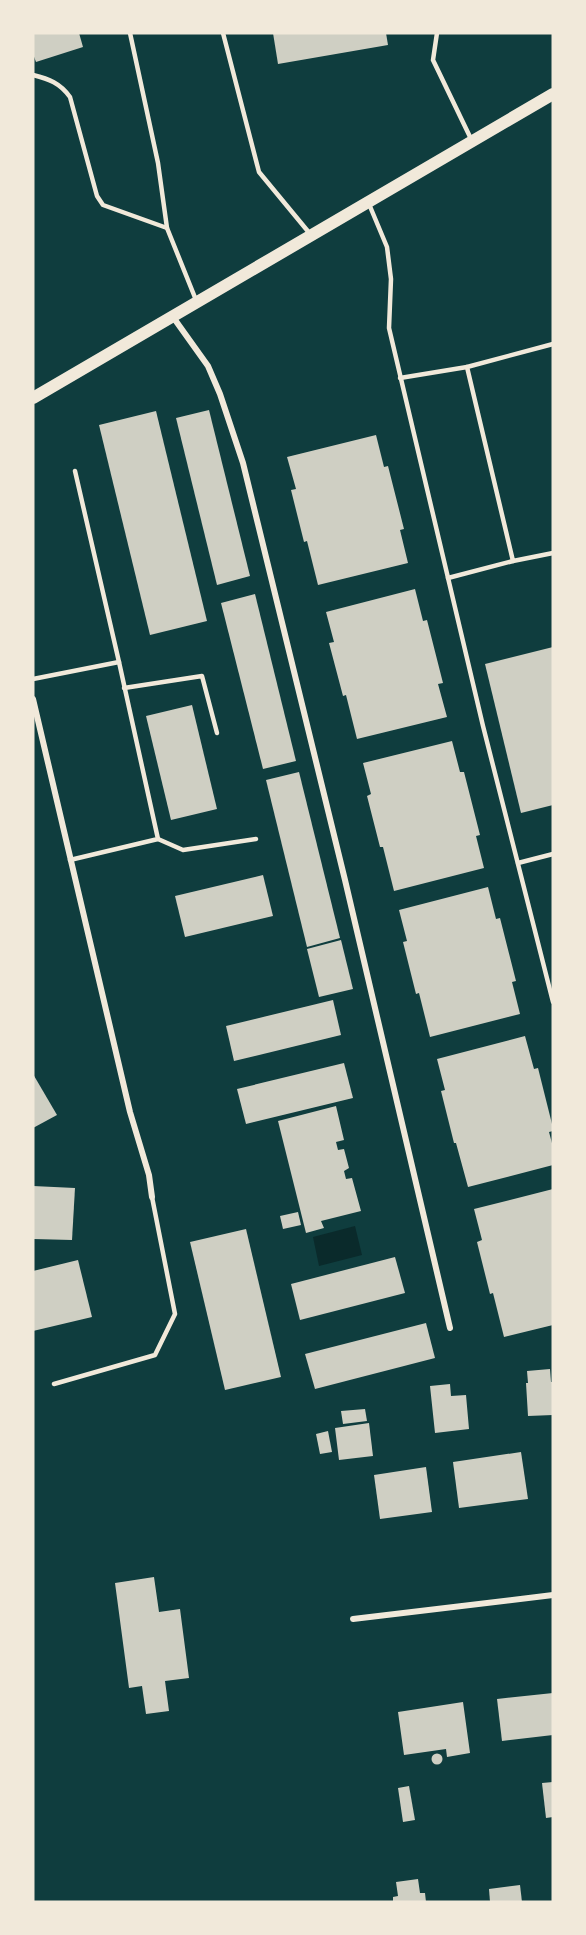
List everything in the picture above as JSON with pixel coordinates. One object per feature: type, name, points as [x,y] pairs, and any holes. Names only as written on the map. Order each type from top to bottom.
[{"type":"main road","points":[[33,398],[553,94]]},
{"type":"street","points":[[172,316],[208,366],[243,463],[450,1328]]},
{"type":"street","points":[[33,699],[130,1112],[149,1175],[152,1197]]},
{"type":"street","points":[[353,1619],[553,1595]]},
{"type":"lane","points":[[130,33],[158,163],[167,228],[197,302]]},
{"type":"lane","points":[[223,33],[259,172],[311,235]]},
{"type":"lane","points":[[437,33],[433,60],[472,141]]},
{"type":"lane","points":[[33,75],[62,86],[70,97],[97,196],[103,205],[167,228]]},
{"type":"lane","points":[[368,202],[387,247],[391,279],[389,328],[400,378],[553,1002]]},
{"type":"lane","points":[[400,378],[467,367],[553,344]]},
{"type":"lane","points":[[467,367],[513,561]]},
{"type":"lane","points":[[75,471],[158,839]]},
{"type":"lane","points":[[448,578],[553,553]]},
{"type":"lane","points":[[33,679],[119,662]]},
{"type":"lane","points":[[124,688],[202,676],[217,733]]},
{"type":"lane","points":[[70,860],[158,839],[183,850],[256,838]]},
{"type":"lane","points":[[518,863],[553,854]]},
{"type":"lane","points":[[54,1384],[155,1355],[175,1314],[152,1197]]},
{"type":"water","points":[[355,1226],[362,1255],[319,1266],[313,1237]]},
{"type":"building","points":[[33,33],[79,33],[83,47],[36,62],[33,54]]},
{"type":"building","points":[[273,33],[386,33],[388,45],[278,64]]},
{"type":"building","points":[[209,410],[250,576],[217,585],[176,418]]},
{"type":"building","points":[[156,411],[207,621],[150,635],[99,425]]},
{"type":"building","points":[[376,435],[384,467],[388,466],[404,529],[400,530],[408,563],[318,585],[291,490],[296,489],[287,457]]},
{"type":"building","points":[[415,589],[423,621],[427,620],[443,683],[438,684],[447,717],[357,739],[329,643],[334,642],[326,612]]},
{"type":"building","points":[[255,594],[296,761],[263,769],[221,603]]},
{"type":"building","points":[[553,647],[553,805],[521,813],[485,664]]},
{"type":"building","points":[[192,705],[217,809],[171,820],[146,716]]},
{"type":"building","points":[[452,741],[460,772],[464,772],[480,835],[476,836],[484,868],[394,891],[367,796],[371,794],[363,763]]},
{"type":"building","points":[[299,772],[340,938],[307,947],[266,780]]},
{"type":"building","points":[[263,875],[273,916],[185,937],[175,896]]},
{"type":"building","points":[[488,887],[496,919],[500,918],[516,981],[512,982],[520,1014],[430,1037],[403,942],[407,941],[399,910]]},
{"type":"building","points":[[341,940],[353,989],[319,997],[307,949]]},
{"type":"building","points":[[333,1000],[341,1035],[234,1061],[226,1026]]},
{"type":"building","points":[[525,1036],[534,1069],[538,1068],[553,1128],[553,1131],[549,1132],[553,1147],[553,1165],[468,1187],[441,1091],[445,1090],[437,1059]]},
{"type":"building","points":[[344,1063],[353,1098],[246,1124],[237,1089]]},
{"type":"building","points":[[33,1074],[57,1115],[33,1128]]},
{"type":"building","points":[[336,1106],[344,1140],[336,1142],[338,1150],[344,1149],[349,1168],[344,1171],[346,1179],[352,1178],[361,1211],[321,1221],[324,1228],[306,1233],[278,1121]]},
{"type":"building","points":[[33,1186],[75,1188],[72,1240],[33,1239]]},
{"type":"building","points":[[553,1189],[553,1325],[504,1337],[477,1242],[482,1240],[474,1209]]},
{"type":"building","points":[[298,1212],[301,1225],[283,1229],[280,1216]]},
{"type":"building","points":[[246,1229],[281,1377],[225,1390],[190,1242]]},
{"type":"building","points":[[395,1257],[405,1293],[300,1320],[291,1284]]},
{"type":"building","points":[[78,1260],[92,1317],[33,1331],[33,1271]]},
{"type":"building","points":[[426,1323],[435,1358],[315,1389],[305,1354]]},
{"type":"building","points":[[550,1369],[551,1382],[553,1382],[553,1415],[528,1416],[527,1371]]},
{"type":"building","points":[[450,1384],[451,1396],[466,1395],[469,1429],[435,1433],[430,1386]]},
{"type":"building","points":[[365,1409],[367,1421],[343,1424],[341,1411]]},
{"type":"building","points":[[369,1423],[373,1456],[339,1460],[335,1428]]},
{"type":"building","points":[[328,1431],[332,1452],[320,1454],[316,1434]]},
{"type":"building","points":[[521,1452],[528,1499],[459,1508],[453,1462]]},
{"type":"building","points":[[426,1467],[432,1512],[380,1519],[374,1475]]},
{"type":"building","points":[[154,1577],[159,1612],[180,1609],[189,1678],[165,1681],[169,1711],[146,1714],[142,1686],[129,1688],[115,1583]]},
{"type":"building","points":[[553,1693],[553,1735],[502,1741],[497,1699]]},
{"type":"building","points":[[463,1702],[470,1753],[447,1757],[446,1749],[404,1755],[398,1712]]},
{"type":"building","points":[[437,1753],[443,1759],[437,1765],[431,1759]]},
{"type":"building","points":[[553,1782],[553,1817],[546,1818],[542,1783]]},
{"type":"building","points":[[409,1786],[415,1820],[403,1822],[398,1788]]},
{"type":"building","points":[[418,1879],[420,1893],[425,1893],[426,1902],[393,1902],[393,1897],[398,1896],[396,1882]]},
{"type":"building","points":[[520,1885],[522,1902],[490,1902],[489,1889]]}]
